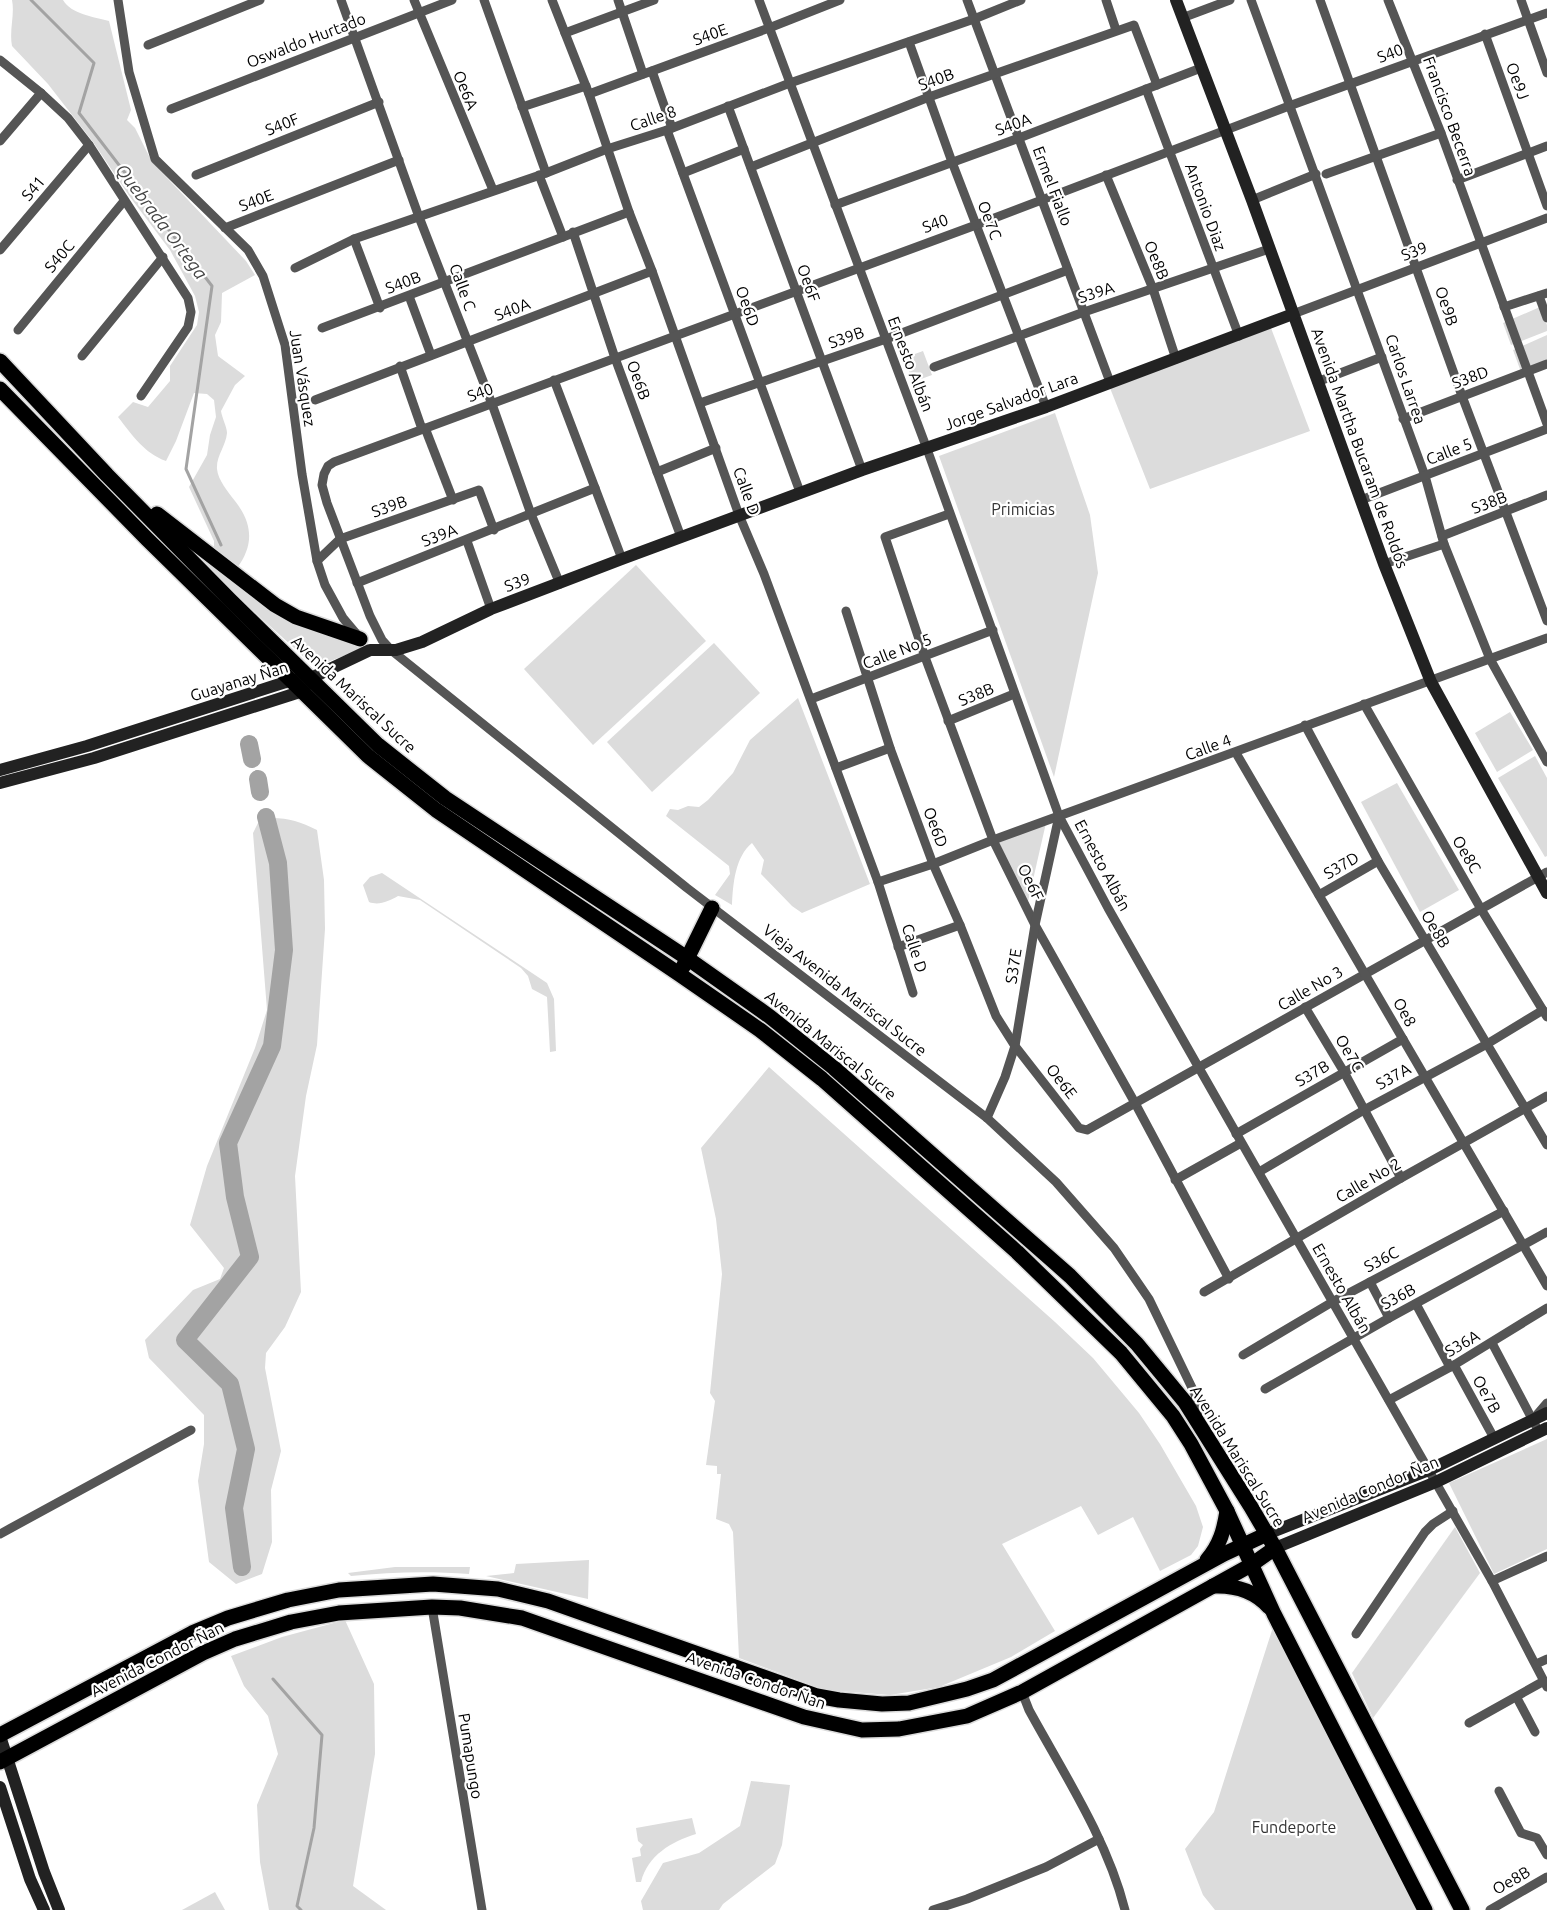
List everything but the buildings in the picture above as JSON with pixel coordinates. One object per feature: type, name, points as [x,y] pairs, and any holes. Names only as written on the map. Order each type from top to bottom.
[{"type":"main road","name":"Avenida Mariscal Sucre","points":[[0,361],[107,475],[188,556],[225,605],[368,756],[423,801],[760,1030],[822,1079],[1017,1252],[1121,1353],[1173,1416],[1191,1444],[1227,1511],[1274,1614],[1425,1910]]},
{"type":"main road","name":"Avenida Mariscal Sucre","points":[[0,389],[178,569],[225,605]]},
{"type":"main road","points":[[107,475],[275,605],[296,617],[365,644]]},
{"type":"main road","name":"Avenida Mariscal Sucre","points":[[301,683],[445,798],[687,958],[769,1016],[834,1068],[1030,1239],[1105,1310],[1161,1371],[1198,1420],[1267,1534],[1462,1910]]},
{"type":"main road","points":[[574,903],[584,889]]},
{"type":"main road","points":[[679,974],[712,908]]},
{"type":"main road","points":[[1203,1566],[1216,1550],[1224,1532],[1227,1511]]},
{"type":"main road","name":"Avenida Condor Ñan","points":[[0,1736],[78,1692],[228,1618],[288,1600],[339,1590],[433,1584],[498,1589],[548,1601],[818,1696],[882,1704],[909,1703],[967,1689],[993,1680],[1241,1545],[1267,1534]]},
{"type":"main road","name":"Avenida Condor Ñan","points":[[4,1760],[203,1653],[235,1639],[291,1622],[339,1612],[432,1606],[522,1618],[804,1717],[862,1730],[899,1729],[967,1716],[1022,1692],[1213,1586],[1275,1548]]},
{"type":"main road","points":[[1213,1586],[1230,1585],[1248,1590],[1262,1600],[1274,1614]]},
{"type":"street","name":"Juan Vásquez","points":[[118,0],[129,72],[155,159],[248,250],[263,276],[285,345],[302,474],[317,561],[325,585],[343,618],[365,644]]},
{"type":"street","points":[[148,45],[260,0]]},
{"type":"street","name":"Calle C","points":[[341,0],[419,217],[492,404],[531,514],[560,584]]},
{"type":"street","name":"Oe6A","points":[[414,0],[493,190]]},
{"type":"street","name":"Oswaldo Hurtado","points":[[171,110],[452,0]]},
{"type":"street","points":[[484,0],[522,107],[563,237]]},
{"type":"street","name":"Calle D","points":[[552,0],[588,90],[629,212],[739,515],[764,574],[878,882],[914,993]]},
{"type":"street","name":"Oe6D","points":[[618,0],[670,129],[683,173],[800,492]]},
{"type":"street","points":[[565,33],[654,0]]},
{"type":"street","name":"Ernesto Albán","points":[[759,0],[927,448],[1059,816],[1239,1139],[1453,1511],[1546,1684]]},
{"type":"street","name":"S40E","points":[[522,107],[647,73],[840,0]]},
{"type":"street","name":"Ermel Fiallo","points":[[968,0],[1110,382]]},
{"type":"street","name":"Calle 8","points":[[295,268],[354,239],[543,174],[607,149],[670,129],[1021,0]]},
{"type":"street","points":[[1106,0],[1116,30]]},
{"type":"street","name":"Avenida Martha Bucaram de Roldós","points":[[1176,0],[1252,200],[1384,564],[1431,682],[1543,875],[1547,893]]},
{"type":"street","points":[[1182,18],[1230,0]]},
{"type":"street","name":"Carlos Larrea","points":[[1251,0],[1289,106],[1321,174],[1358,290],[1425,476],[1443,540],[1490,659],[1547,762]]},
{"type":"street","name":"Oe9B","points":[[1320,0],[1462,396],[1547,621]]},
{"type":"street","name":"Francisco Becerra","points":[[1388,0],[1414,60],[1547,424]]},
{"type":"street","points":[[1521,0],[1547,73]]},
{"type":"street","name":"S40","points":[[340,539],[322,485],[328,466],[334,462],[976,225],[1289,106],[1547,13]]},
{"type":"street","name":"S40B","points":[[751,167],[812,141],[929,97],[1134,25],[1157,85]]},
{"type":"street","name":"Oe9J","points":[[1485,34],[1547,206]]},
{"type":"street","name":"Oe7C","points":[[909,42],[952,162],[1046,407]]},
{"type":"street","points":[[0,60],[68,118],[89,145],[124,201],[163,256],[188,298],[191,312],[189,327],[141,396]]},
{"type":"street","name":"S40A","points":[[835,204],[1018,138],[1201,68]]},
{"type":"street","name":"Antonio Diaz","points":[[1146,89],[1239,336]]},
{"type":"street","points":[[0,141],[41,93]]},
{"type":"street","name":"S40F","points":[[196,175],[379,102]]},
{"type":"street","name":"Oe6F","points":[[728,106],[862,470]]},
{"type":"street","points":[[1252,200],[1441,133]]},
{"type":"street","name":"S41","points":[[0,250],[89,145]]},
{"type":"street","points":[[1457,180],[1547,146]]},
{"type":"street","points":[[683,173],[744,149]]},
{"type":"street","name":"S40E","points":[[225,228],[399,160]]},
{"type":"street","name":"Oe8B","points":[[1106,175],[1153,289],[1176,359]]},
{"type":"street","name":"S40C","points":[[18,330],[124,201]]},
{"type":"street","name":"S40B","points":[[322,328],[629,212]]},
{"type":"street","name":"S39","points":[[1293,314],[1547,218]]},
{"type":"street","name":"Oe6B","points":[[573,232],[615,358],[681,537]]},
{"type":"street","points":[[354,239],[380,308]]},
{"type":"street","name":"S39A","points":[[934,367],[1084,312],[1269,249]]},
{"type":"street","points":[[82,356],[163,256]]},
{"type":"street","name":"S39B","points":[[700,403],[886,339],[1068,270]]},
{"type":"street","name":"S40A","points":[[315,400],[652,272]]},
{"type":"street","points":[[1504,307],[1543,294],[1547,318]]},
{"type":"street","points":[[409,296],[431,355]]},
{"type":"street","name":"Jorge Salvador Lara","points":[[739,515],[1046,407],[1293,314]]},
{"type":"street","points":[[1317,382],[1382,357]]},
{"type":"street","name":"S38D","points":[[1403,419],[1547,364]]},
{"type":"street","points":[[400,366],[453,500]]},
{"type":"street","points":[[554,380],[622,559]]},
{"type":"street","name":"Calle 5","points":[[1361,500],[1547,429]]},
{"type":"street","points":[[657,472],[716,448]]},
{"type":"street","name":"S39A","points":[[357,583],[595,488]]},
{"type":"street","name":"S39B","points":[[317,561],[340,539],[478,490],[494,530]]},
{"type":"street","name":"S38B","points":[[1384,564],[1547,495]]},
{"type":"street","name":"Oe6F","points":[[949,514],[885,537],[948,721],[993,840],[1035,925],[1135,1103],[1229,1279]]},
{"type":"street","name":"S39","points":[[301,683],[365,644],[391,650],[402,649],[422,642],[491,609],[739,515]]},
{"type":"street","points":[[340,539],[370,616],[382,640],[391,650]]},
{"type":"street","points":[[467,540],[491,609]]},
{"type":"street","name":"Oe6D","points":[[846,611],[890,748],[933,864],[996,1016],[1015,1046]]},
{"type":"street","name":"Calle No 5","points":[[811,699],[993,630]]},
{"type":"street","name":"Calle 4","points":[[878,882],[933,864],[993,840],[1236,753],[1305,725],[1431,682],[1547,638]]},
{"type":"street","name":"Vieja Avenida Mariscal Sucre","points":[[391,650],[712,908],[987,1118],[1056,1182],[1114,1248],[1149,1299],[1196,1394],[1198,1420]]},
{"type":"street","name":"Guayanay Ñan","points":[[0,770],[301,683]]},
{"type":"street","name":"Guayanay Ñan","points":[[0,783],[94,758],[301,683]]},
{"type":"street","name":"S38B","points":[[948,721],[1014,694]]},
{"type":"street","name":"Oe8C","points":[[1364,704],[1481,909],[1546,1015]]},
{"type":"street","name":"Oe8B","points":[[1305,725],[1378,861],[1547,1145]]},
{"type":"street","points":[[836,768],[890,748]]},
{"type":"street","name":"Oe8","points":[[1236,753],[1547,1286]]},
{"type":"street","name":"S37E","points":[[987,1118],[1005,1077],[1015,1046],[1035,925],[1059,816]]},
{"type":"street","name":"S37D","points":[[1318,896],[1378,861]]},
{"type":"street","name":"Calle No 3","points":[[1088,1130],[1425,939],[1543,875]]},
{"type":"street","points":[[898,947],[960,925]]},
{"type":"street","name":"Oe7C","points":[[1305,1008],[1344,1072],[1401,1178]]},
{"type":"street","name":"S37A","points":[[1259,1172],[1426,1076],[1546,1015]]},
{"type":"street","name":"S37B","points":[[1175,1180],[1344,1072],[1403,1039]]},
{"type":"street","name":"Oe6E","points":[[1015,1046],[1079,1128],[1088,1130]]},
{"type":"street","name":"Calle No 2","points":[[1204,1292],[1547,1096]]},
{"type":"street","name":"S36C","points":[[1243,1355],[1334,1301],[1504,1210]]},
{"type":"street","name":"S36B","points":[[1265,1389],[1547,1232]]},
{"type":"street","points":[[1370,1282],[1389,1318]]},
{"type":"street","name":"Oe7B","points":[[1416,1304],[1494,1438]]},
{"type":"street","name":"S36A","points":[[1389,1400],[1452,1366],[1547,1308]]},
{"type":"street","points":[[1492,1342],[1533,1419],[1543,1430]]},
{"type":"street","points":[[1533,1419],[1547,1403]]},
{"type":"street","name":"Avenida Condor Ñan","points":[[1267,1534],[1429,1470],[1547,1413]]},
{"type":"street","points":[[0,1534],[191,1430]]},
{"type":"street","name":"Avenida Condor Ñan","points":[[1275,1548],[1436,1482],[1543,1430]]},
{"type":"street","points":[[1356,1634],[1425,1532],[1453,1511]]},
{"type":"street","points":[[1492,1581],[1547,1556]]},
{"type":"street","name":"Pumapungo","points":[[432,1606],[482,1910]]},
{"type":"street","points":[[1536,1664],[1547,1659]]},
{"type":"street","points":[[1469,1723],[1546,1684]]},
{"type":"street","points":[[1022,1692],[1029,1710],[1099,1839],[1118,1883],[1125,1910]]},
{"type":"street","points":[[1517,1698],[1535,1732]]},
{"type":"street","points":[[0,1736],[4,1760],[59,1910]]},
{"type":"street","points":[[0,1787],[30,1879],[44,1910]]},
{"type":"street","points":[[1499,1791],[1521,1833],[1537,1838],[1547,1855]]},
{"type":"street","points":[[933,1910],[967,1899],[1046,1867],[1099,1839]]},
{"type":"street","name":"Oe8B","points":[[1490,1910],[1547,1877]]},
{"type":"green space","points":[[12,0],[63,0],[77,12],[109,21],[131,110],[127,120],[135,128],[152,162],[246,261],[255,275],[222,293],[221,322],[215,335],[218,356],[245,376],[235,385],[221,411],[227,433],[217,464],[221,482],[241,510],[248,526],[249,543],[237,568],[214,549],[214,541],[189,487],[207,455],[216,417],[214,400],[207,394],[194,393],[166,461],[145,448],[118,417],[133,402],[148,407],[170,381],[170,366],[197,325],[199,312],[195,296],[170,250],[130,197],[93,142],[48,84],[12,46]]},
{"type":"green space","points":[[1540,307],[1547,331],[1511,345],[1503,323]]},
{"type":"green space","points":[[1271,328],[1310,431],[1150,489],[1110,388]]},
{"type":"green space","points":[[1547,335],[1547,362],[1521,372],[1513,350]]},
{"type":"green space","points":[[923,351],[932,375],[913,382],[904,358]]},
{"type":"green space","name":"Primicias","points":[[1055,413],[1090,515],[1098,573],[1054,777],[939,456]]},
{"type":"green space","points":[[203,551],[324,630],[364,648],[315,667],[194,557]]},
{"type":"green space","points":[[636,565],[706,641],[593,745],[524,669]]},
{"type":"green space","points":[[714,643],[760,693],[652,792],[607,742]]},
{"type":"green space","points":[[798,698],[870,884],[802,913],[792,906],[761,874],[764,860],[752,843],[738,863],[732,905],[715,895],[730,874],[729,866],[666,816],[670,809],[699,807],[708,800],[733,773],[750,740]]},
{"type":"green space","points":[[1510,712],[1533,750],[1497,772],[1475,733]]},
{"type":"green space","points":[[1535,756],[1547,778],[1547,856],[1545,857],[1498,778]]},
{"type":"green space","points":[[1397,783],[1459,890],[1420,912],[1361,802]]},
{"type":"green space","points":[[272,818],[295,821],[317,830],[324,880],[325,929],[317,1045],[306,1096],[295,1176],[301,1292],[285,1327],[266,1353],[265,1368],[281,1451],[271,1490],[272,1542],[262,1574],[236,1584],[209,1562],[198,1481],[204,1444],[204,1415],[149,1358],[145,1340],[193,1290],[220,1279],[224,1268],[190,1225],[207,1166],[255,1048],[267,1010],[253,833],[258,823]]},
{"type":"green space","points":[[1046,823],[1027,906],[999,842]]},
{"type":"green space","points":[[382,873],[547,983],[554,999],[556,1051],[550,1052],[547,997],[532,989],[528,976],[521,968],[420,900],[398,896],[380,903],[369,902],[363,885],[370,877]]},
{"type":"green space","points":[[769,1067],[1093,1358],[1139,1413],[1196,1506],[1203,1527],[1198,1546],[1191,1555],[1160,1571],[1133,1517],[1098,1535],[1081,1506],[1002,1544],[1055,1631],[1011,1657],[939,1687],[890,1695],[825,1690],[739,1658],[733,1532],[729,1524],[716,1519],[721,1474],[717,1474],[717,1466],[706,1465],[715,1401],[710,1393],[722,1274],[716,1219],[701,1148]]},
{"type":"green space","points":[[1547,1439],[1547,1549],[1494,1574],[1449,1483]]},
{"type":"green space","points":[[1455,1527],[1480,1573],[1373,1718],[1352,1673]]},
{"type":"green space","points":[[589,1560],[588,1599],[486,1576],[514,1573],[516,1564]]},
{"type":"green space","points":[[395,1567],[470,1567],[469,1574],[410,1572],[351,1576],[348,1573]]},
{"type":"green space","points":[[345,1620],[374,1684],[375,1754],[353,1886],[386,1910],[269,1910],[260,1862],[257,1805],[278,1754],[268,1716],[244,1686],[231,1656],[282,1637]]},
{"type":"green space","name":"Fundeporte","points":[[1274,1624],[1435,1910],[1215,1910],[1203,1895],[1185,1849],[1214,1812]]},
{"type":"green space","points":[[751,1781],[790,1785],[782,1845],[775,1864],[723,1904],[719,1910],[643,1910],[641,1901],[663,1863],[699,1853],[740,1826]]},
{"type":"green space","points":[[692,1818],[696,1834],[662,1851],[649,1864],[641,1882],[636,1882],[632,1858],[641,1856],[640,1849],[643,1845],[638,1841],[636,1828]]},
{"type":"green space","points":[[215,1892],[225,1910],[182,1910]]},
{"type":"waterway","name":"Quebrada Ortega","points":[[31,0],[94,63],[79,113],[212,286],[186,469],[221,545]]},
{"type":"waterway","name":"Quebrada Ortega","points":[[249,744],[252,759]]},
{"type":"waterway","name":"Quebrada Ortega","points":[[258,779],[260,792]]},
{"type":"waterway","name":"Quebrada Ortega","points":[[242,1567],[234,1508],[246,1449],[230,1384],[185,1340],[250,1257],[235,1197],[228,1143],[272,1046],[284,950],[278,863],[266,817]]},
{"type":"waterway","name":"Quebrada Ortega","points":[[273,1679],[322,1735],[314,1828],[297,1906],[301,1910]]}]
